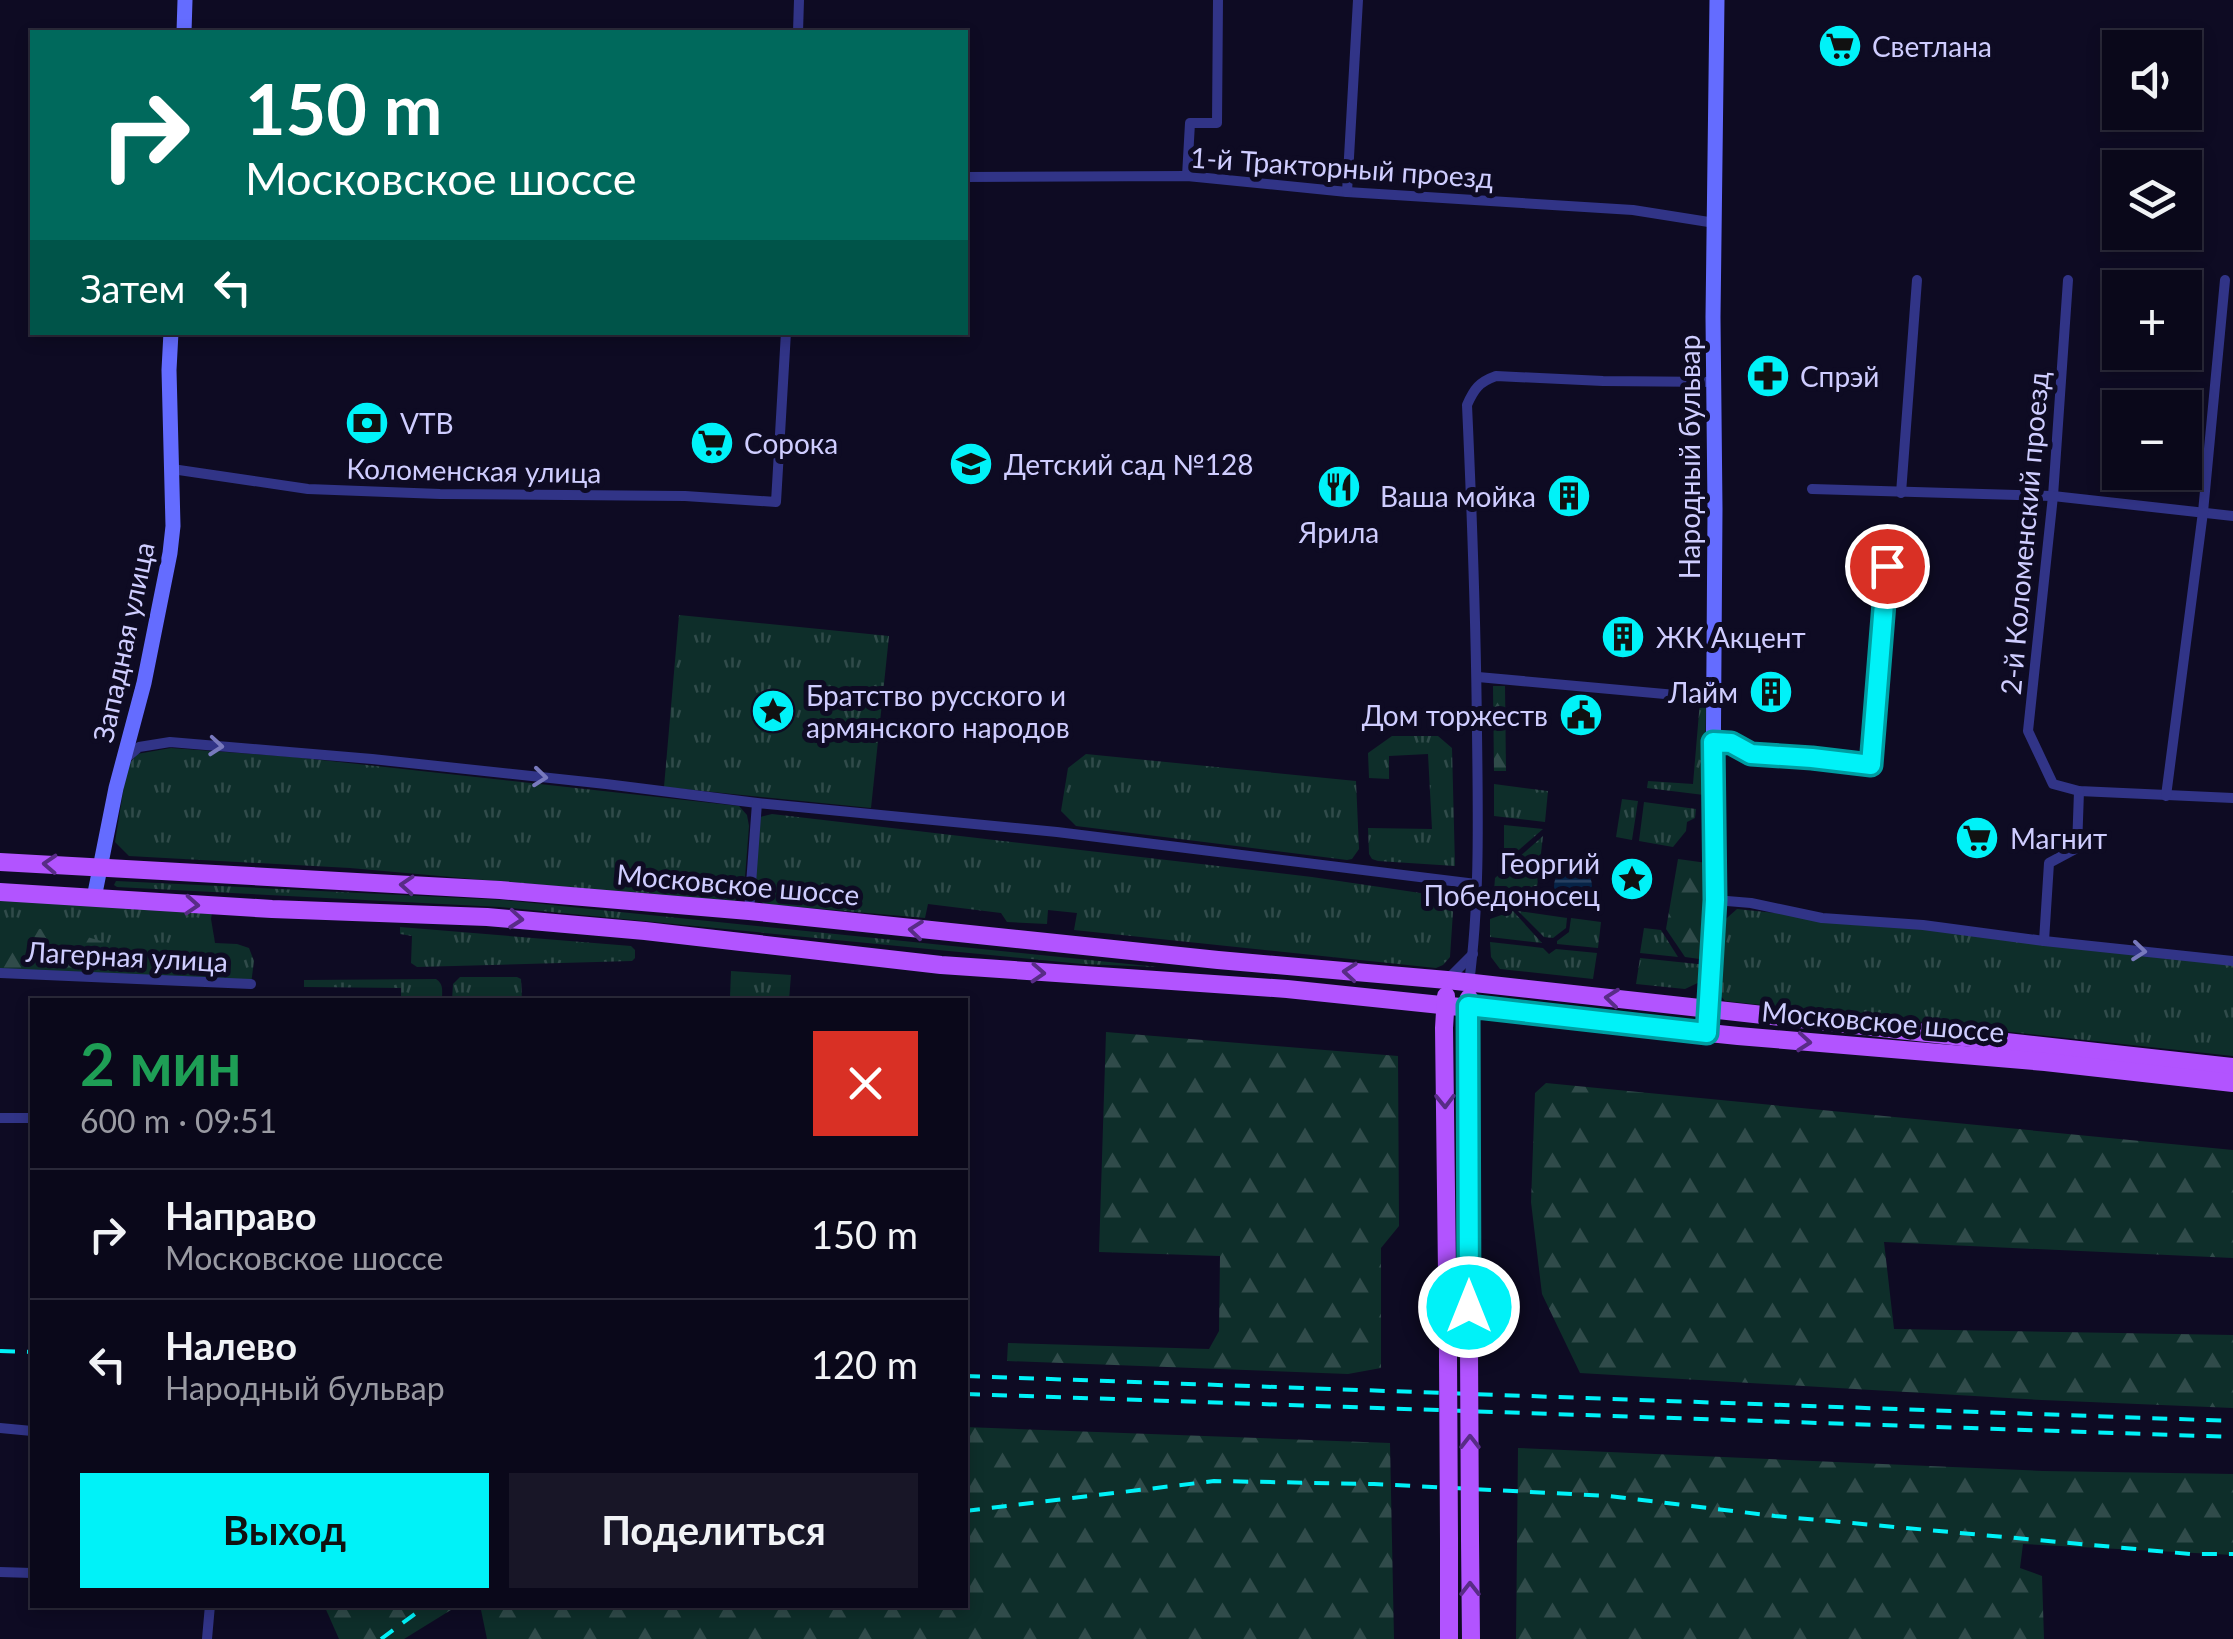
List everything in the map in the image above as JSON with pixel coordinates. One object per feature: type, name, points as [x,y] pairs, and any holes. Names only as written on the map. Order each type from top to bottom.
[{"type":"main road","name":"Московское шоссе","points":[[0,862],[500,890],[749,911],[1447,980],[2233,1067]]},
{"type":"main road","name":"Московское шоссе","points":[[0,892],[272,909],[487,917],[940,966],[1287,989],[2233,1083]]},
{"type":"main road","points":[[1447,980],[1449,1639]]},
{"type":"main road","points":[[1470,983],[1470,1639]]},
{"type":"street","points":[[184,30],[185,0]]},
{"type":"street","points":[[798,30],[799,0]]},
{"type":"street","points":[[1187,176],[1190,123],[1217,123],[1218,0]]},
{"type":"street","points":[[1347,192],[1358,0]]},
{"type":"street","name":"Народный бульвар","points":[[1707,1033],[1715,900],[1717,0]]},
{"type":"street","name":"1-й Тракторный проезд","points":[[968,177],[1187,176],[1347,192],[1633,210],[1715,223]]},
{"type":"street","points":[[1902,493],[1917,280]]},
{"type":"street","name":"2-й Коломенский проезд","points":[[2068,280],[2054,496],[2028,732],[2052,784],[2079,791]]},
{"type":"street","points":[[2166,796],[2203,512],[2225,280]]},
{"type":"street","name":"Западная улица","points":[[94,898],[170,553],[171,335]]},
{"type":"street","name":"Коломенская улица","points":[[172,469],[308,489],[684,496],[776,502],[786,335]]},
{"type":"street","points":[[1470,983],[1479,820],[1478,677],[1467,405],[1481,381],[1496,376],[1715,382]]},
{"type":"street","points":[[1812,488],[2054,496],[2233,516]]},
{"type":"street","points":[[1713,742],[1731,743],[1751,754],[1871,765],[1887,566]]},
{"type":"street","points":[[1478,677],[1713,701]]},
{"type":"street","points":[[124,760],[138,747],[170,742],[372,759],[1057,832],[1476,884]]},
{"type":"street","points":[[2044,941],[2048,863],[2077,848],[2079,791],[2233,798]]},
{"type":"street","points":[[749,911],[757,803]]},
{"type":"street","points":[[1715,900],[1751,903],[1822,918],[1923,925],[2233,961]]},
{"type":"street","points":[[1447,980],[1473,954]]},
{"type":"street","name":"Лагерная улица","points":[[0,972],[251,984]]},
{"type":"street","points":[[0,1118],[30,1118]]},
{"type":"street","points":[[0,1428],[30,1431]]},
{"type":"street","points":[[0,1572],[30,1573]]},
{"type":"street","points":[[207,1639],[210,1608]]},
{"type":"green space","points":[[679,615],[889,636],[871,808],[664,787]]},
{"type":"green space","points":[[1493,686],[1505,686],[1506,771],[1494,771]]},
{"type":"green space","points":[[1700,701],[1706,707],[1704,795],[1647,788],[1648,781],[1693,784]]},
{"type":"green space","points":[[1392,736],[1438,736],[1452,748],[1455,866],[1378,861],[1369,854],[1368,828],[1432,829],[1428,754],[1389,756],[1389,779],[1369,778],[1368,753]]},
{"type":"green space","points":[[171,748],[294,757],[739,806],[747,815],[749,826],[744,890],[734,902],[350,868],[129,856],[115,842],[127,767],[137,754]]},
{"type":"green space","points":[[1086,754],[1356,781],[1359,849],[1347,860],[1076,826],[1061,811],[1068,768]]},
{"type":"green space","points":[[1494,784],[1548,791],[1545,822],[1494,816]]},
{"type":"green space","points":[[1622,799],[1638,801],[1632,840],[1616,837]]},
{"type":"green space","points":[[1644,802],[1696,809],[1695,818],[1687,822],[1686,831],[1673,847],[1639,841]]},
{"type":"green space","points":[[772,814],[1312,877],[1434,895],[1447,902],[1453,912],[1450,957],[1436,968],[1074,930],[1077,913],[1048,910],[1047,924],[1007,922],[1001,913],[928,904],[925,918],[764,904],[756,889],[756,847],[760,817]]},
{"type":"green space","points":[[1504,825],[1543,829],[1504,863]]},
{"type":"green space","points":[[1543,836],[1536,896],[1494,891],[1495,878]]},
{"type":"green space","points":[[1678,859],[1707,863],[1707,960],[1685,957],[1666,929]]},
{"type":"green space","points":[[116,881],[503,900],[1158,967],[1082,964],[500,907],[117,887]]},
{"type":"green space","points":[[0,894],[213,906],[215,943],[249,948],[254,961],[251,984],[0,973]]},
{"type":"green space","points":[[1737,909],[2233,961],[2233,1056],[1725,1001],[1719,994],[1719,925]]},
{"type":"green space","points":[[1513,911],[1542,943],[1490,937],[1490,919]]},
{"type":"green space","points":[[1518,911],[1567,918],[1566,928],[1553,938],[1544,937]]},
{"type":"green space","points":[[1571,918],[1601,922],[1598,948],[1557,944],[1569,932]]},
{"type":"green space","points":[[0,927],[63,930],[101,941],[106,951],[102,977],[0,973]]},
{"type":"green space","points":[[400,927],[631,946],[635,958],[417,967],[411,963],[412,936],[400,934]]},
{"type":"green space","points":[[1644,928],[1661,930],[1678,957],[1640,953]]},
{"type":"green space","points":[[1490,942],[1543,948],[1549,954],[1556,949],[1597,953],[1593,979],[1500,969],[1491,957]]},
{"type":"green space","points":[[1640,958],[1707,965],[1704,980],[1685,989],[1636,984]]},
{"type":"green space","points":[[731,971],[791,975],[789,998],[730,997]]},
{"type":"green space","points":[[460,977],[517,977],[521,979],[522,998],[452,998],[453,984]]},
{"type":"green space","points":[[436,979],[441,985],[442,998],[401,998],[401,988],[304,987],[304,980]]},
{"type":"green space","points":[[1106,1032],[1398,1056],[1399,1226],[1381,1248],[1381,1368],[1348,1374],[1007,1361],[1008,1343],[1209,1349],[1219,1331],[1220,1256],[1099,1252]]},
{"type":"green space","points":[[1546,1083],[2233,1150],[2233,1258],[1884,1242],[1894,1329],[2233,1335],[2233,1408],[1580,1373],[1542,1294],[1531,1202],[1535,1093]]},
{"type":"green space","points":[[968,1427],[1390,1443],[1394,1639],[487,1639],[481,1608],[968,1608]]},
{"type":"green space","points":[[1518,1448],[2043,1471],[2233,1474],[2233,1555],[2023,1544],[2020,1568],[2042,1576],[2044,1639],[1516,1639]]},
{"type":"green space","points":[[325,1608],[454,1608],[404,1639],[339,1639]]},
{"type":"water","points":[[1573,867],[1586,873],[1592,886],[1586,899],[1573,905],[1560,899],[1554,886],[1560,873]]},
{"type":"railway","points":[[0,1351],[30,1352]]},
{"type":"railway","points":[[968,1376],[2233,1421]]},
{"type":"railway","points":[[968,1394],[2233,1437]]},
{"type":"railway","points":[[968,1511],[1214,1481],[1374,1484],[1609,1496],[1775,1516],[2190,1554],[2233,1554]]},
{"type":"railway","points":[[381,1639],[423,1608]]},
{"type":"place","name":"Светлана","points":[[1840,46]]},
{"type":"place","name":"Спрэй","points":[[1768,376]]},
{"type":"place","name":"VTB","points":[[367,423]]},
{"type":"place","name":"Сорока","points":[[712,443]]},
{"type":"place","name":"Детский сад №128","points":[[971,464]]},
{"type":"place","name":"Ярила","points":[[1339,487]]},
{"type":"place","name":"Ваша мойка","points":[[1569,496]]},
{"type":"place","name":"ЖК Акцент","points":[[1623,637]]},
{"type":"place","name":"Лайм","points":[[1771,692]]},
{"type":"place","name":"Братство русского и армянского народов","points":[[773,711]]},
{"type":"place","name":"Дом торжеств","points":[[1581,715]]},
{"type":"place","name":"Магнит","points":[[1977,838]]},
{"type":"place","name":"Георгий Победоносец","points":[[1632,879]]},
{"type":"route","points":[[1469,1307],[1468,1006],[1707,1033],[1715,900],[1713,742],[1731,743],[1751,754],[1871,765],[1887,566]]}]
